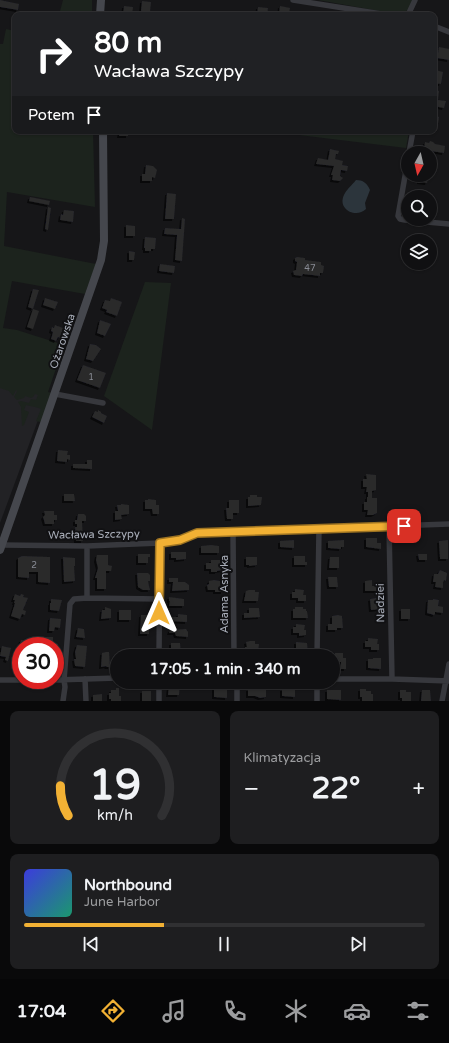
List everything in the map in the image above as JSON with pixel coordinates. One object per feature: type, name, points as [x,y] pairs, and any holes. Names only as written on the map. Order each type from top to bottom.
[{"type":"main road","points":[[100,12],[101,0]]},
{"type":"main road","name":"Ożarowska","points":[[1,548],[101,260],[104,229],[104,134]]},
{"type":"street","points":[[294,0],[369,12]]},
{"type":"street","points":[[409,12],[415,0]]},
{"type":"street","points":[[437,27],[449,32]]},
{"type":"street","points":[[410,146],[412,134]]},
{"type":"street","points":[[404,182],[398,216],[400,219],[449,224]]},
{"type":"street","points":[[55,394],[103,403]]},
{"type":"street","name":"Wacława Szczypy","points":[[1,548],[160,543],[180,540],[197,533],[449,524]]},
{"type":"street","name":"Nadziei","points":[[389,526],[392,679]]},
{"type":"street","points":[[317,649],[319,529]]},
{"type":"street","name":"Adama Asnyka","points":[[233,532],[234,649]]},
{"type":"street","points":[[159,649],[160,543]]},
{"type":"street","points":[[87,546],[87,598]]},
{"type":"street","points":[[63,701],[70,604],[74,599],[159,599]]},
{"type":"street","points":[[442,701],[449,664]]},
{"type":"street","points":[[64,680],[110,678]]},
{"type":"street","points":[[85,679],[86,701]]},
{"type":"street","points":[[340,679],[447,681]]},
{"type":"street","points":[[0,680],[12,680]]},
{"type":"street","points":[[159,689],[159,701]]},
{"type":"street","points":[[237,689],[237,701]]},
{"type":"street","points":[[317,689],[317,701]]},
{"type":"shaded area","points":[[63,0],[92,0],[92,12],[60,12]]},
{"type":"shaded area","points":[[318,0],[413,0],[409,9],[405,12],[385,12]]},
{"type":"shaded area","points":[[6,29],[12,30],[12,134],[93,134],[95,207],[7,192],[4,246],[96,264],[85,294],[12,281],[3,328],[17,330],[64,345],[48,392],[52,393],[43,419],[40,422],[36,421],[41,409],[26,405],[24,410],[29,412],[24,425],[22,426],[21,407],[18,402],[21,401],[29,403],[31,399],[36,400],[38,395],[35,394],[31,398],[25,396],[24,398],[17,400],[14,397],[17,391],[16,390],[13,396],[9,391],[0,388],[0,44],[3,44]]},
{"type":"shaded area","points":[[291,134],[408,134],[406,146],[401,146],[401,147]]},
{"type":"shaded area","points":[[356,180],[364,182],[368,185],[370,190],[365,203],[366,209],[362,212],[353,213],[345,208],[343,200],[346,191]]},
{"type":"shaded area","points":[[145,282],[171,283],[152,430],[104,396]]},
{"type":"shaded area","points":[[0,386],[48,393],[0,523]]},
{"type":"building","points":[[0,0],[19,4],[18,10],[0,7]]},
{"type":"building","points":[[142,1],[151,2],[150,12],[141,11]]},
{"type":"building","points":[[124,6],[133,7],[132,12],[123,12]]},
{"type":"building","points":[[280,6],[290,8],[289,12],[279,12]]},
{"type":"building","points":[[258,7],[268,8],[267,12],[257,12]]},
{"type":"building","points":[[439,47],[449,49],[449,60],[437,58]]},
{"type":"building","points":[[437,70],[443,72],[441,84],[437,83]]},
{"type":"building","points":[[437,91],[439,91],[438,100],[446,101],[444,108],[437,107]]},
{"type":"building","points":[[437,117],[439,117],[437,131]]},
{"type":"building","points":[[119,134],[128,134],[128,136],[119,136]]},
{"type":"building","points":[[430,141],[435,144],[445,146],[444,153],[437,152],[437,146],[424,146],[425,142],[429,143]]},
{"type":"building","points":[[330,149],[339,151],[338,154],[336,154],[335,159],[343,161],[342,165],[348,166],[347,171],[341,170],[340,176],[343,178],[340,181],[332,180],[333,175],[331,175],[334,166],[316,164],[318,158],[328,160]]},
{"type":"building","points":[[146,165],[153,166],[157,170],[155,178],[152,177],[152,181],[142,181],[142,174],[145,174]]},
{"type":"building","points":[[167,193],[176,194],[174,219],[165,219]]},
{"type":"building","points":[[30,197],[50,201],[49,205],[29,201]]},
{"type":"building","points":[[48,207],[51,208],[48,230],[45,229]]},
{"type":"building","points":[[64,210],[74,211],[73,222],[60,220],[61,214],[63,215]]},
{"type":"building","points":[[182,218],[185,219],[182,261],[175,260],[177,235],[164,234],[165,228],[181,229]]},
{"type":"building","points":[[126,225],[135,226],[135,236],[126,236]]},
{"type":"building","points":[[145,237],[156,238],[155,249],[145,251]]},
{"type":"building","points":[[129,251],[135,252],[134,260],[129,260]]},
{"type":"building","points":[[295,258],[305,258],[305,260],[321,262],[321,265],[324,266],[323,273],[320,273],[320,276],[303,274],[302,276],[294,275],[293,271],[296,270],[297,262],[295,261]]},
{"type":"building","points":[[160,264],[175,266],[174,273],[159,271]]},
{"type":"building","points":[[33,289],[39,290],[33,309],[28,307]]},
{"type":"building","points":[[45,298],[58,302],[55,309],[43,305]]},
{"type":"building","points":[[111,298],[122,302],[117,316],[106,312],[107,310],[102,308],[105,300],[110,301]]},
{"type":"building","points":[[33,309],[39,311],[33,329],[27,327]]},
{"type":"building","points":[[100,320],[111,324],[105,336],[97,333]]},
{"type":"building","points":[[55,325],[63,328],[60,338],[58,337],[56,341],[51,339],[53,332],[51,331],[52,327],[54,328]]},
{"type":"building","points":[[90,344],[96,345],[101,349],[93,361],[86,359]]},
{"type":"building","points":[[83,365],[106,373],[100,388],[77,380]]},
{"type":"building","points":[[98,410],[107,416],[104,423],[92,417],[95,411],[98,412]]},
{"type":"building","points":[[58,450],[68,451],[67,455],[70,455],[70,460],[67,459],[67,462],[57,461]]},
{"type":"building","points":[[87,460],[92,460],[92,469],[73,468],[73,464],[87,464]]},
{"type":"building","points":[[366,474],[376,475],[376,490],[372,491],[372,498],[377,498],[377,513],[373,515],[367,515],[368,510],[364,510],[364,502],[367,502],[368,497],[368,492],[366,492],[367,487],[363,487],[363,479],[367,479]]},
{"type":"building","points":[[64,494],[74,494],[75,501],[64,501]]},
{"type":"building","points":[[250,495],[262,497],[261,505],[248,506],[248,497],[250,497]]},
{"type":"building","points":[[145,500],[156,500],[156,505],[159,505],[159,514],[153,514],[152,509],[145,509]]},
{"type":"building","points":[[229,500],[239,500],[239,513],[233,513],[233,519],[227,519],[226,508],[229,508]]},
{"type":"building","points":[[117,505],[129,505],[129,514],[121,515],[122,519],[115,520],[115,511],[118,511]]},
{"type":"building","points":[[44,511],[54,511],[54,515],[57,515],[57,520],[54,520],[54,524],[45,524],[43,517],[45,515]]},
{"type":"building","points":[[78,514],[84,514],[86,516],[86,521],[82,521],[83,541],[76,541],[75,527],[77,527],[77,524],[75,524],[75,520],[77,520]]},
{"type":"building","points":[[366,538],[377,538],[377,543],[381,543],[381,549],[366,547]]},
{"type":"building","points":[[294,540],[294,548],[280,547],[280,541]]},
{"type":"building","points":[[344,540],[344,547],[341,547],[341,549],[328,548],[328,541]]},
{"type":"building","points":[[448,540],[448,559],[440,559],[439,541]]},
{"type":"building","points":[[201,546],[219,546],[219,553],[201,553]]},
{"type":"building","points":[[171,552],[186,552],[186,559],[176,560],[176,558],[171,558]]},
{"type":"building","points":[[138,554],[150,554],[150,557],[148,557],[148,563],[138,563]]},
{"type":"building","points":[[418,554],[427,554],[427,560],[419,560]]},
{"type":"building","points":[[97,555],[108,555],[108,565],[112,566],[111,571],[106,571],[106,589],[97,589],[97,578],[95,578],[98,568],[96,560]]},
{"type":"building","points":[[22,556],[50,557],[50,583],[38,582],[38,572],[29,572],[29,578],[18,577],[18,558]]},
{"type":"building","points":[[294,556],[305,556],[305,562],[307,562],[307,565],[294,565]]},
{"type":"building","points":[[63,557],[75,558],[75,581],[64,582]]},
{"type":"building","points":[[246,557],[257,557],[257,565],[246,565]]},
{"type":"building","points":[[330,557],[339,557],[339,568],[329,568]]},
{"type":"building","points":[[211,560],[220,560],[223,570],[211,572],[211,569],[206,569],[206,563],[211,563]]},
{"type":"building","points":[[440,570],[447,573],[446,581],[444,580],[443,583],[443,588],[435,587],[436,582],[433,582],[434,574],[438,574]]},
{"type":"building","points":[[137,573],[148,573],[150,575],[150,581],[148,581],[150,590],[143,590],[138,587]]},
{"type":"building","points":[[328,577],[337,577],[338,587],[329,587]]},
{"type":"building","points":[[169,578],[178,578],[178,582],[185,582],[189,585],[189,590],[172,591],[173,582],[169,582]]},
{"type":"building","points":[[372,580],[372,586],[379,586],[379,591],[365,591],[365,581]]},
{"type":"building","points":[[209,581],[220,581],[220,586],[223,586],[223,592],[208,590],[207,585],[209,584]]},
{"type":"building","points":[[295,589],[304,590],[303,595],[306,595],[306,601],[298,601],[298,598],[292,598],[292,592],[295,592]]},
{"type":"building","points":[[249,590],[259,592],[258,601],[244,601],[246,591]]},
{"type":"building","points":[[15,594],[20,596],[21,594],[24,595],[23,597],[28,598],[23,610],[26,611],[25,615],[22,614],[20,619],[11,616],[15,603],[15,600],[13,600]]},
{"type":"building","points":[[169,597],[184,599],[184,606],[169,606]]},
{"type":"building","points":[[51,599],[62,600],[59,611],[50,610]]},
{"type":"building","points":[[370,599],[380,599],[381,609],[371,610]]},
{"type":"building","points":[[428,600],[439,600],[438,606],[443,607],[443,613],[435,612],[434,615],[427,613]]},
{"type":"building","points":[[105,607],[111,609],[111,618],[101,619],[102,610],[105,610]]},
{"type":"building","points":[[295,607],[303,607],[303,609],[306,609],[308,618],[293,618],[293,609],[295,609]]},
{"type":"building","points":[[249,608],[259,608],[260,617],[244,618],[244,613],[249,613]]},
{"type":"building","points":[[401,609],[410,609],[410,619],[401,619]]},
{"type":"building","points":[[119,610],[131,610],[131,620],[119,620]]},
{"type":"building","points":[[178,614],[187,615],[187,622],[169,621],[169,617],[178,617]]},
{"type":"building","points":[[141,615],[149,615],[149,634],[140,634]]},
{"type":"building","points":[[332,616],[342,616],[343,628],[328,630],[328,624],[332,624]]},
{"type":"building","points":[[50,618],[61,619],[60,628],[55,627],[54,631],[49,631]]},
{"type":"building","points":[[296,624],[305,625],[304,630],[306,630],[306,635],[299,636],[299,633],[293,633],[293,627],[296,627]]},
{"type":"building","points":[[78,628],[84,629],[85,638],[76,637]]},
{"type":"building","points":[[186,629],[188,632],[188,637],[176,636],[175,633],[169,633],[170,630]]},
{"type":"building","points":[[368,638],[378,639],[377,644],[379,644],[379,650],[371,650],[371,647],[365,647],[365,641],[368,641]]},
{"type":"building","points":[[255,641],[255,644],[259,644],[258,649],[245,649],[245,647],[247,647],[246,642]]},
{"type":"building","points":[[296,642],[307,643],[308,649],[296,649]]},
{"type":"building","points":[[171,643],[180,643],[181,649],[171,649]]},
{"type":"building","points":[[77,645],[87,646],[85,667],[75,666],[74,659],[76,659],[75,652]]},
{"type":"building","points":[[2,646],[11,648],[8,661],[5,660],[6,657],[0,656]]},
{"type":"building","points":[[109,652],[110,667],[101,667],[102,653]]},
{"type":"building","points":[[340,653],[343,653],[343,658],[346,658],[346,669],[341,669]]},
{"type":"building","points":[[381,658],[381,669],[368,668],[368,659]]},
{"type":"building","points":[[119,689],[121,701],[111,701],[111,699],[109,699],[109,693],[111,693],[111,690]]},
{"type":"building","points":[[169,689],[180,689],[179,695],[168,695]]},
{"type":"building","points":[[214,689],[227,689],[227,698],[214,697]]},
{"type":"building","points":[[248,689],[266,689],[266,697],[260,698],[248,696]]},
{"type":"building","points":[[282,689],[295,689],[295,697],[282,696]]},
{"type":"building","points":[[360,689],[371,691],[371,694],[373,694],[373,701],[362,701],[362,697],[360,697]]},
{"type":"building","points":[[327,690],[341,690],[341,700],[327,699]]},
{"type":"building","points":[[400,690],[411,692],[411,701],[402,701],[402,698],[400,698]]},
{"type":"building","points":[[422,690],[430,690],[431,701],[421,701]]},
{"type":"building","points":[[142,691],[151,691],[151,701],[142,701]]},
{"type":"building","points":[[102,694],[102,701],[93,701],[93,695]]},
{"type":"route","points":[[159,613],[160,543],[180,540],[197,533],[404,526]]}]
